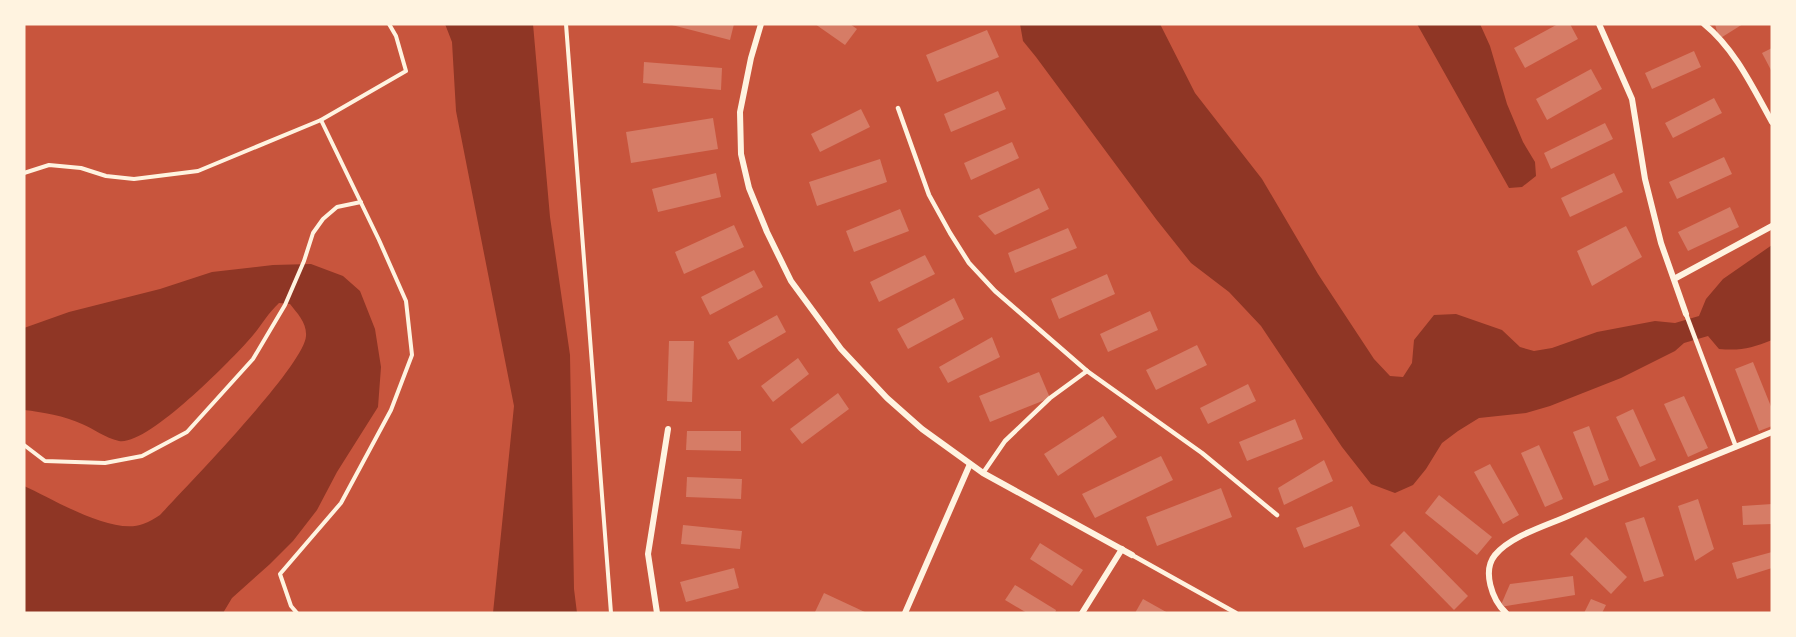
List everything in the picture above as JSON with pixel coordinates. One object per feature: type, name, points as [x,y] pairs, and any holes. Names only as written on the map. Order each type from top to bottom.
[{"type":"street","points":[[761,24],[751,58],[740,112],[741,154],[749,188],[791,281],[841,349],[896,406],[922,429],[983,473],[1132,555]]},
{"type":"street","points":[[1599,24],[1632,99],[1645,179],[1661,243],[1686,314]]},
{"type":"street","points":[[1704,24],[1729,51],[1772,122]]},
{"type":"street","points":[[1674,279],[1772,226]]},
{"type":"street","points":[[657,613],[648,554],[668,429]]},
{"type":"street","points":[[1506,613],[1500,607],[1492,591],[1489,570],[1494,557],[1508,543],[1616,495],[1772,432]]},
{"type":"street","points":[[905,613],[970,464]]},
{"type":"street","points":[[1082,613],[1122,549]]},
{"type":"lane","points":[[898,108],[929,195],[969,263],[994,291],[1087,370],[1202,453],[1277,515]]},
{"type":"lane","points":[[1686,314],[1736,447]]},
{"type":"lane","points":[[983,473],[1005,441],[1050,398],[1087,370]]},
{"type":"lane","points":[[1132,555],[1236,613]]},
{"type":"path","points":[[24,173],[49,165],[81,168],[106,176],[134,179],[198,171],[321,120],[406,71],[396,36],[390,24]]},
{"type":"path","points":[[566,24],[611,613]]},
{"type":"path","points":[[297,613],[291,606],[280,574],[341,503],[391,410],[412,355],[406,302],[321,120]]},
{"type":"path","points":[[24,445],[45,461],[105,463],[142,456],[187,432],[253,359],[285,305],[313,233],[323,219],[337,207],[361,202]]},
{"type":"shaded area","points":[[445,24],[533,24],[550,217],[570,355],[574,589],[577,613],[493,613],[514,406],[456,111],[452,42]]},
{"type":"shaded area","points":[[1020,24],[1160,24],[1195,93],[1262,179],[1318,274],[1374,359],[1390,376],[1403,377],[1412,363],[1414,340],[1434,315],[1456,314],[1502,330],[1520,347],[1534,351],[1552,348],[1597,332],[1655,321],[1675,323],[1699,316],[1706,299],[1723,279],[1772,245],[1772,340],[1734,350],[1719,349],[1708,336],[1684,343],[1675,351],[1621,378],[1550,406],[1526,413],[1479,418],[1442,443],[1413,485],[1395,493],[1371,484],[1342,447],[1261,326],[1229,292],[1191,263],[1156,219],[1023,41]]},
{"type":"shaded area","points":[[1417,24],[1480,24],[1490,46],[1507,104],[1523,142],[1535,162],[1536,176],[1522,187],[1509,188]]},
{"type":"shaded area","points":[[311,264],[343,276],[360,291],[375,329],[381,367],[378,407],[337,472],[317,510],[293,541],[232,598],[223,613],[24,613],[24,486],[100,521],[130,526],[150,521],[160,515],[266,398],[300,351],[306,331],[290,304],[279,303],[237,353],[186,402],[148,431],[132,439],[119,441],[68,419],[24,410],[24,328],[69,312],[160,289],[212,272],[273,265]]},
{"type":"building","points":[[668,24],[734,24],[730,40]]},
{"type":"building","points":[[815,24],[850,24],[857,29],[845,45]]},
{"type":"building","points":[[1558,24],[1570,24],[1578,39],[1525,68],[1514,48]]},
{"type":"building","points":[[1715,24],[1743,24],[1719,39]]},
{"type":"building","points":[[987,30],[999,57],[937,82],[926,55]]},
{"type":"building","points":[[1772,48],[1772,72],[1762,53]]},
{"type":"building","points":[[1694,51],[1701,67],[1652,89],[1645,73]]},
{"type":"building","points":[[644,62],[722,68],[721,90],[643,83]]},
{"type":"building","points":[[1591,69],[1602,89],[1547,120],[1536,99]]},
{"type":"building","points":[[998,91],[1006,109],[951,132],[944,114]]},
{"type":"building","points":[[1714,98],[1722,113],[1673,138],[1665,123]]},
{"type":"building","points":[[861,109],[870,127],[820,152],[811,134]]},
{"type":"building","points":[[713,118],[718,149],[631,163],[626,132]]},
{"type":"building","points":[[1605,123],[1613,139],[1551,169],[1544,153]]},
{"type":"building","points":[[1012,142],[1019,158],[971,180],[964,163]]},
{"type":"building","points":[[1724,157],[1732,174],[1677,199],[1669,182]]},
{"type":"building","points":[[880,159],[887,182],[817,206],[809,182]]},
{"type":"building","points":[[716,173],[721,197],[658,212],[652,189]]},
{"type":"building","points":[[1614,173],[1623,192],[1570,217],[1561,198]]},
{"type":"building","points":[[1039,188],[1049,209],[995,235],[978,216]]},
{"type":"building","points":[[1730,207],[1739,227],[1688,251],[1678,232]]},
{"type":"building","points":[[900,209],[909,231],[854,252],[846,231]]},
{"type":"building","points":[[734,225],[744,247],[684,274],[675,252]]},
{"type":"building","points":[[1626,226],[1642,257],[1592,286],[1577,251]]},
{"type":"building","points":[[1068,228],[1077,248],[1015,273],[1008,253]]},
{"type":"building","points":[[925,255],[935,274],[879,302],[870,282]]},
{"type":"building","points":[[754,270],[763,287],[710,315],[701,297]]},
{"type":"building","points":[[1107,274],[1115,294],[1059,319],[1051,299]]},
{"type":"building","points":[[954,298],[964,319],[908,349],[897,329]]},
{"type":"building","points":[[1150,311],[1158,330],[1108,352],[1100,334]]},
{"type":"building","points":[[777,315],[786,332],[738,360],[728,342]]},
{"type":"building","points":[[992,337],[1000,357],[948,383],[939,367]]},
{"type":"building","points":[[669,341],[694,341],[692,402],[667,401]]},
{"type":"building","points":[[1197,345],[1207,365],[1156,390],[1146,370]]},
{"type":"building","points":[[798,358],[809,374],[773,402],[761,386]]},
{"type":"building","points":[[1753,362],[1772,409],[1772,426],[1759,431],[1735,369]]},
{"type":"building","points":[[1039,372],[1050,398],[990,422],[979,396]]},
{"type":"building","points":[[1248,384],[1256,401],[1208,424],[1200,408]]},
{"type":"building","points":[[838,393],[849,409],[802,444],[790,429]]},
{"type":"building","points":[[1684,396],[1708,448],[1688,457],[1664,404]]},
{"type":"building","points":[[1633,409],[1656,460],[1640,467],[1616,417]]},
{"type":"building","points":[[1103,416],[1117,437],[1058,476],[1044,454]]},
{"type":"building","points":[[1295,419],[1303,439],[1247,461],[1239,442]]},
{"type":"building","points":[[1589,426],[1609,480],[1594,486],[1573,432]]},
{"type":"building","points":[[687,431],[741,431],[741,451],[686,450]]},
{"type":"building","points":[[1539,445],[1563,499],[1545,507],[1521,453]]},
{"type":"building","points":[[1161,456],[1173,480],[1095,518],[1082,494]]},
{"type":"building","points":[[1324,460],[1333,481],[1284,505],[1278,488]]},
{"type":"building","points":[[1490,464],[1519,515],[1503,524],[1474,472]]},
{"type":"building","points":[[687,477],[742,479],[741,499],[686,497]]},
{"type":"building","points":[[1221,488],[1232,517],[1157,546],[1146,517]]},
{"type":"building","points":[[1439,495],[1492,537],[1477,555],[1425,513]]},
{"type":"building","points":[[1698,499],[1714,549],[1695,561],[1678,506]]},
{"type":"building","points":[[1772,504],[1772,524],[1743,525],[1742,506]]},
{"type":"building","points":[[1352,506],[1360,526],[1304,548],[1296,528]]},
{"type":"building","points":[[1644,517],[1664,576],[1644,582],[1625,523]]},
{"type":"building","points":[[683,525],[742,531],[740,549],[681,544]]},
{"type":"building","points":[[1404,531],[1468,596],[1454,610],[1390,545]]},
{"type":"building","points":[[1586,537],[1627,577],[1611,594],[1570,554]]},
{"type":"building","points":[[1040,543],[1083,570],[1072,586],[1030,559]]},
{"type":"building","points":[[1772,552],[1772,568],[1737,579],[1732,563]]},
{"type":"building","points":[[734,568],[739,588],[686,602],[680,582]]},
{"type":"building","points":[[1573,576],[1575,595],[1500,607],[1510,584]]},
{"type":"building","points":[[1015,585],[1056,610],[1055,613],[1027,613],[1005,600]]},
{"type":"building","points":[[824,593],[867,613],[815,612]]},
{"type":"building","points":[[1143,599],[1168,613],[1135,613]]},
{"type":"building","points":[[1591,599],[1606,605],[1602,613],[1584,613]]}]
